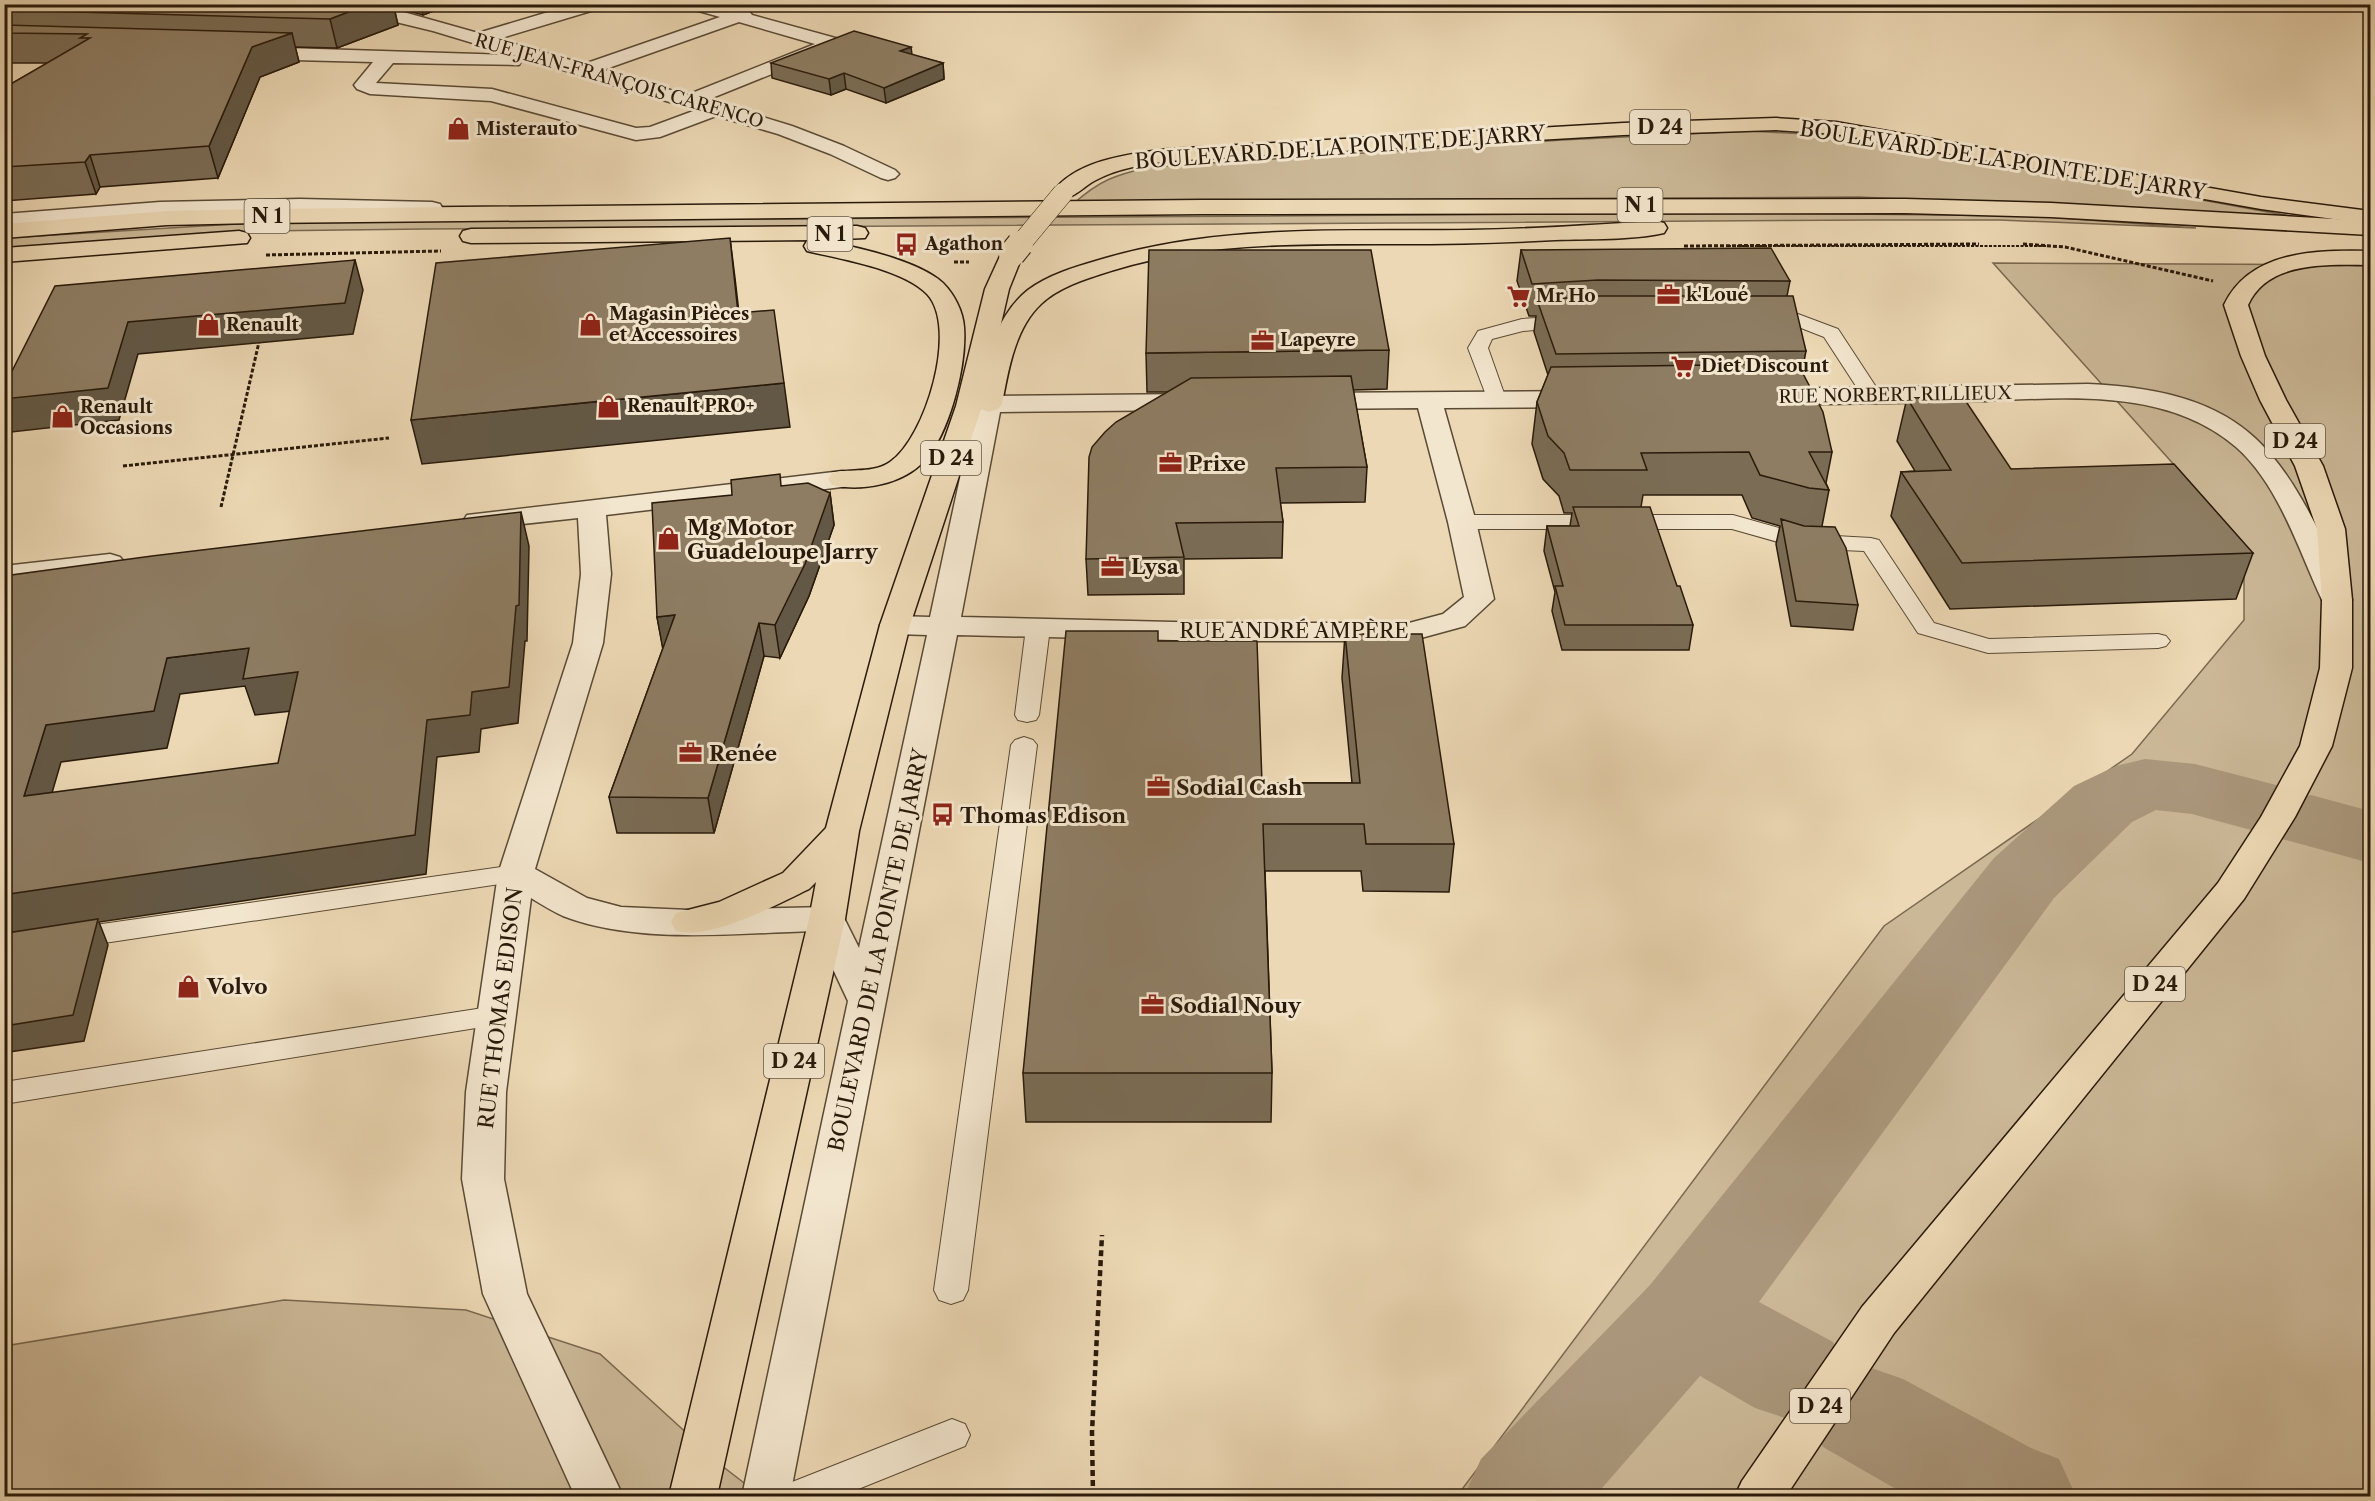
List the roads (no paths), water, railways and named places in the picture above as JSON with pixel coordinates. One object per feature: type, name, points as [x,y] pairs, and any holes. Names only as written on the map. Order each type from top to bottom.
[{"type":"main road","name":"BOULEVARD DE LA POINTE DE JARRY","points":[[693,1497],[827,919],[842,831],[895,625],[969,406],[997,289],[1012,254],[1063,193],[1086,175],[1124,161],[1168,155],[1720,125],[1776,124],[1836,128],[2062,164],[2261,203],[2370,216]]},
{"type":"main road","name":"N 1","points":[[4,231],[166,218],[530,213],[1893,206],[2051,210],[2370,228]]},
{"type":"main road","name":"N 1","points":[[989,404],[993,380],[1011,329],[1030,301],[1052,284],[1104,265],[1158,251],[1245,240],[1472,237],[1668,228],[1157,230]]},
{"type":"main road","points":[[1929,228],[2199,233],[2370,244]]},
{"type":"main road","points":[[1005,232],[1063,231]]},
{"type":"main road","name":"N 1","points":[[451,236],[876,233]]},
{"type":"main road","points":[[736,235],[833,249],[865,258],[908,274],[932,286],[947,305],[952,326],[952,350],[938,406],[917,453],[898,469],[880,476],[842,479]]},
{"type":"main road","name":"N 1","points":[[4,255],[225,238],[261,238]]},
{"type":"main road","name":"D 24","points":[[1760,1494],[1878,1320],[2237,882],[2278,817],[2316,746],[2336,668],[2337,600],[2331,530],[2309,466],[2273,400],[2253,356],[2236,305],[2244,288],[2262,273],[2303,261],[2370,258]]},
{"type":"main road","points":[[689,922],[731,911],[796,881],[842,831]]},
{"type":"street","name":"RUE JEAN-FRANÇOIS CARENCO","points":[[344,4],[399,16],[785,130],[837,150],[888,174]]},
{"type":"street","points":[[399,16],[432,4]]},
{"type":"street","points":[[477,39],[595,4]]},
{"type":"street","points":[[688,101],[833,43],[694,4]]},
{"type":"street","points":[[582,71],[765,8]]},
{"type":"street","points":[[237,52],[554,63]]},
{"type":"street","points":[[388,57],[364,85],[377,90],[492,95],[636,134],[653,133],[715,109]]},
{"type":"street","points":[[4,221],[160,209],[300,205],[530,213]]},
{"type":"street","name":"RUE NORBERT RILLIEUX","points":[[1743,397],[2093,393],[2142,396],[2197,413],[2240,437],[2271,471],[2286,495],[2337,600]]},
{"type":"street","points":[[1285,401],[1613,398]]},
{"type":"street","name":"RUE ANDRÉ AMPÈRE","points":[[895,625],[1410,632],[1454,621],[1479,599],[1462,522],[1429,400]]},
{"type":"street","points":[[989,404],[1213,402]]},
{"type":"street","name":"BOULEVARD DE LA POINTE DE JARRY","points":[[766,1497],[989,404]]},
{"type":"street","points":[[451,524],[842,479]]},
{"type":"street","name":"RUE THOMAS EDISON","points":[[591,508],[596,574],[588,643],[516,874],[486,1092],[483,1179],[505,1294],[599,1497]]},
{"type":"street","points":[[4,575],[134,560]]},
{"type":"street","points":[[516,874],[575,907],[621,919],[689,922],[827,919],[868,1003]]},
{"type":"lane","points":[[1747,320],[1798,320],[1830,333],[1872,396]]},
{"type":"lane","points":[[1496,399],[1478,348],[1485,334],[1522,325],[1582,321]]},
{"type":"lane","points":[[1462,522],[1733,522],[1799,541],[1871,545],[1926,628],[1988,646],[2158,641]]},
{"type":"lane","points":[[1027,715],[1038,628]]},
{"type":"lane","points":[[951,1290],[1024,745]]},
{"type":"lane","points":[[4,948],[516,874]]},
{"type":"lane","points":[[4,1093],[496,1016]]},
{"type":"lane","points":[[800,1497],[952,1435]]},
{"type":"waterway","points":[[1688,1316],[2024,878],[2103,804],[2145,784],[2195,789],[2251,804]]},
{"type":"waterway","points":[[2311,821],[2370,837]]},
{"type":"waterway","points":[[1522,1496],[1688,1316]]},
{"type":"waterway","points":[[1688,1316],[1794,1375]]},
{"type":"waterway","points":[[1863,1413],[1990,1484],[2018,1496]]},
{"type":"place","name":"Misterauto","points":[[458,129]]},
{"type":"place","name":"Agathon","points":[[907,244]]},
{"type":"place","name":"k'Loué","points":[[1668,295]]},
{"type":"place","name":"Mr Ho","points":[[1518,296]]},
{"type":"place","name":"Magasin Pièces et Accessoires","points":[[591,324]]},
{"type":"place","name":"Renault","points":[[208,325]]},
{"type":"place","name":"Lapeyre","points":[[1262,340]]},
{"type":"place","name":"Diet Discount","points":[[1683,366]]},
{"type":"place","name":"Renault PRO+","points":[[609,406]]},
{"type":"place","name":"Renault Occasions","points":[[62,417]]},
{"type":"place","name":"Prixe","points":[[1170,463]]},
{"type":"place","name":"Mg Motor Guadeloupe Jarry","points":[[669,539]]},
{"type":"place","name":"Lysa","points":[[1113,566]]},
{"type":"place","name":"Renée","points":[[691,753]]},
{"type":"place","name":"Sodial Cash","points":[[1158,787]]},
{"type":"place","name":"Thomas Edison","points":[[942,815]]},
{"type":"place","name":"Volvo","points":[[189,986]]},
{"type":"place","name":"Sodial Nouy","points":[[1152,1005]]}]
